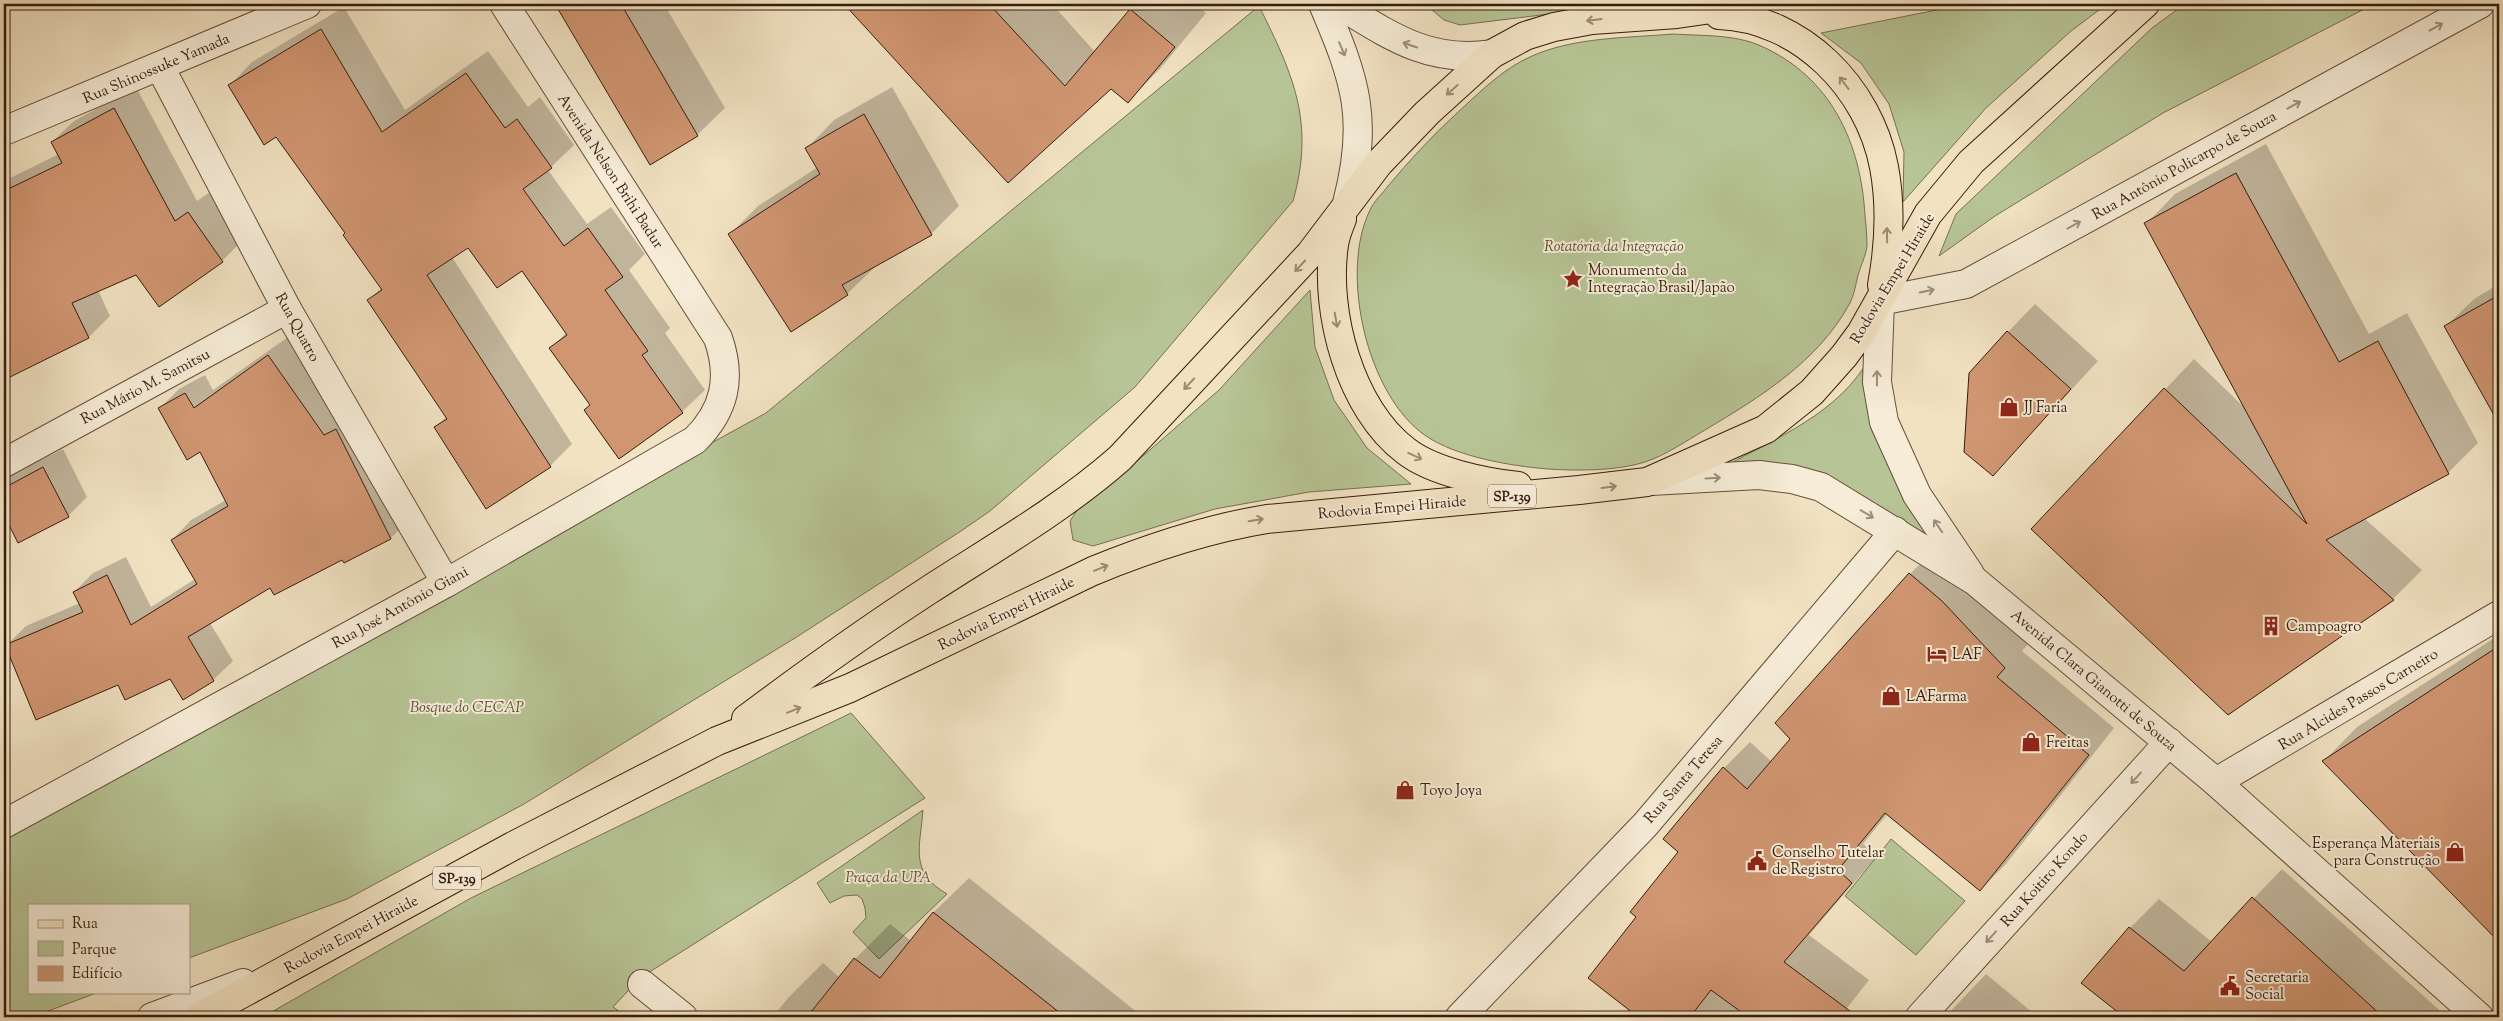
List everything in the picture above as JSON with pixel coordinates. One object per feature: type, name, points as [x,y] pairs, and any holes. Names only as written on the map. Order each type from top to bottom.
[{"type":"main road","name":"Rodovia Empei Hiraide","points":[[717,740],[850,641],[1091,483],[1120,458],[1310,254],[1379,163],[1427,113],[1492,54],[1525,36],[1554,27],[1592,20],[1677,14],[1746,4]]},
{"type":"main road","name":"Rodovia Empei Hiraide","points":[[199,1017],[522,842],[717,740],[850,688],[1093,571],[1183,538],[1229,525],[1266,518],[1579,490],[1647,482],[1766,428],[1812,392],[1844,356],[1861,333],[1880,301],[1928,214],[1971,162],[2145,4]]},
{"type":"main road","points":[[1677,14],[1734,16],[1771,24],[1797,38],[1823,58],[1860,105],[1876,139],[1884,167],[1888,242],[1880,301]]},
{"type":"main road","points":[[1347,203],[1334,244],[1334,308],[1340,340],[1351,371],[1367,404],[1385,433],[1407,452],[1433,465],[1467,476],[1537,488],[1579,490]]},
{"type":"street","name":"Rua Shinossuke Yamada","points":[[4,131],[307,4]]},
{"type":"street","name":"Avenida Nelson Brihi Badur","points":[[504,4],[718,338]]},
{"type":"street","points":[[1323,4],[1347,59],[1358,120],[1358,153],[1347,203]]},
{"type":"street","points":[[1338,4],[1398,40],[1424,50],[1467,58],[1492,54]]},
{"type":"street","name":"Rua Antônio Policarpo de Souza","points":[[1880,301],[1966,284],[2480,4]]},
{"type":"street","name":"Rua Quatro","points":[[160,67],[287,309],[446,583]]},
{"type":"street","points":[[1880,301],[1877,382],[1884,422],[1918,495],[1975,582]]},
{"type":"street","name":"Rua Mário M. Samitsu","points":[[4,463],[287,309]]},
{"type":"street","name":"Rua José Antônio Giani","points":[[4,823],[446,583],[695,440],[714,417],[722,398],[726,377],[724,356],[718,338]]},
{"type":"street","name":"Avenida Clara Gianotti de Souza","points":[[1647,482],[1759,475],[1792,479],[1821,487],[1975,582],[2216,782],[2479,1017]]},
{"type":"street","name":"Rua Santa Teresa","points":[[1460,1017],[1645,824],[1895,531]]},
{"type":"street","name":"Rua Alcides Passos Carneiro","points":[[2216,782],[2499,615]]},
{"type":"street","name":"Rua Koitiro Kondo","points":[[1920,1017],[2169,742]]},
{"type":"street","points":[[152,1017],[296,963]]},
{"type":"street","points":[[642,984],[683,1017]]},
{"type":"green space","points":[[1425,4],[1631,4],[1460,25],[1444,20]]},
{"type":"green space","points":[[1967,4],[2107,4],[2071,31],[1986,108],[1903,202],[1904,152],[1889,104],[1861,63],[1821,33]]},
{"type":"green space","points":[[2185,4],[2374,4],[2163,113],[1995,216],[1939,256],[1956,214],[2152,28]]},
{"type":"green space","name":"Bosque do CECAP","points":[[1259,6],[1282,55],[1297,100],[1301,123],[1302,147],[1293,201],[1135,387],[990,511],[795,638],[524,804],[347,899],[190,958],[190,904],[28,904],[28,994],[94,994],[32,1017],[4,1017],[4,832],[766,413]]},
{"type":"green space","name":"Rotatória da Integração","points":[[1673,34],[1729,37],[1761,46],[1785,59],[1806,75],[1824,94],[1838,115],[1849,138],[1857,163],[1867,234],[1867,246],[1850,303],[1822,343],[1805,360],[1767,391],[1668,452],[1645,462],[1597,470],[1533,468],[1468,455],[1453,450],[1426,436],[1405,417],[1388,393],[1374,364],[1364,332],[1357,266],[1361,236],[1370,210],[1404,167],[1446,123],[1491,82],[1521,61],[1566,45]]},
{"type":"green space","points":[[1310,290],[1315,347],[1334,400],[1367,448],[1411,484],[1309,492],[1215,509],[1093,546],[1073,540],[1070,521],[1079,507],[1129,468],[1219,390]]},
{"type":"green space","points":[[1871,356],[1940,544],[1895,521],[1722,468],[1785,434],[1824,409],[1842,394],[1858,376]]},
{"type":"green space","points":[[851,713],[925,798],[640,978],[613,1007],[627,1017],[263,1017],[471,898]]},
{"type":"green space","name":"Praça da UPA","points":[[923,810],[919,847],[922,868],[935,886],[947,894],[879,959],[853,932],[866,918],[862,899],[857,895],[844,896],[830,903],[817,883]]},
{"type":"green space","points":[[1891,839],[1965,901],[1916,955],[1845,896]]},
{"type":"building","points":[[555,4],[621,4],[698,136],[650,165]]},
{"type":"building","points":[[844,4],[989,4],[1065,86],[1130,9],[1175,47],[1128,103],[1111,89],[1008,183]]},
{"type":"building","points":[[321,29],[382,132],[466,73],[505,128],[517,119],[552,168],[523,189],[564,246],[588,228],[623,277],[605,290],[648,351],[642,355],[683,413],[619,459],[584,410],[590,405],[549,348],[567,335],[522,271],[497,288],[468,248],[427,275],[551,467],[486,509],[434,427],[447,419],[367,300],[382,290],[343,235],[345,233],[276,137],[264,145],[228,85]]},
{"type":"building","points":[[114,108],[175,221],[188,212],[223,262],[159,307],[136,275],[72,303],[89,338],[4,380],[4,191],[62,163],[51,142]]},
{"type":"building","points":[[864,114],[932,235],[842,285],[848,295],[791,332],[728,234],[820,174],[805,148]]},
{"type":"building","points":[[2236,173],[2339,362],[2378,341],[2449,474],[2326,540],[2394,600],[2228,715],[2031,529],[2164,388],[2307,524],[2144,223]]},
{"type":"building","points":[[2499,295],[2499,424],[2444,326]]},
{"type":"building","points":[[2007,331],[2071,389],[1993,476],[1964,452],[1969,373]]},
{"type":"building","points":[[268,355],[324,435],[336,429],[391,539],[344,563],[342,560],[274,595],[270,588],[188,637],[214,681],[183,700],[170,679],[125,700],[118,685],[36,720],[5,645],[83,612],[73,592],[107,575],[131,625],[197,584],[171,540],[228,506],[200,452],[187,460],[158,408],[185,393],[194,408]]},
{"type":"building","points":[[43,467],[69,517],[18,543],[4,515],[4,488]]},
{"type":"building","points":[[1909,573],[1942,601],[2005,668],[1997,677],[2089,755],[1980,891],[1885,813],[1838,870],[1852,883],[1784,962],[1858,1017],[1748,1017],[1711,990],[1690,1017],[1638,1017],[1588,978],[1636,917],[1630,912],[1678,852],[1663,839],[1723,767],[1747,789],[1790,739],[1775,723]]},
{"type":"building","name":"Esperança Materiais para Construção","points":[[2499,646],[2499,942],[2322,761]]},
{"type":"building","points":[[2252,897],[2383,1017],[2124,1017],[2081,983],[2129,927],[2184,971]]},
{"type":"building","points":[[933,912],[1065,1017],[807,1017],[854,958],[880,978]]},
{"type":"place","name":"Monumento da Integração Brasil/Japão","points":[[1573,279]]},
{"type":"place","name":"JJ Faria","points":[[2009,407]]},
{"type":"place","name":"Campoagro","points":[[2271,626]]},
{"type":"place","name":"LAF","points":[[1937,654]]},
{"type":"place","name":"LAFarma","points":[[1891,696]]},
{"type":"place","name":"Freitas","points":[[2031,742]]},
{"type":"place","name":"Toyo Joya","points":[[1405,790]]},
{"type":"place","name":"Esperança Materiais para Construção","points":[[2455,852]]},
{"type":"place","name":"Conselho Tutelar de Registro","points":[[1757,861]]},
{"type":"place","name":"Secretaria Social","points":[[2230,986]]}]
